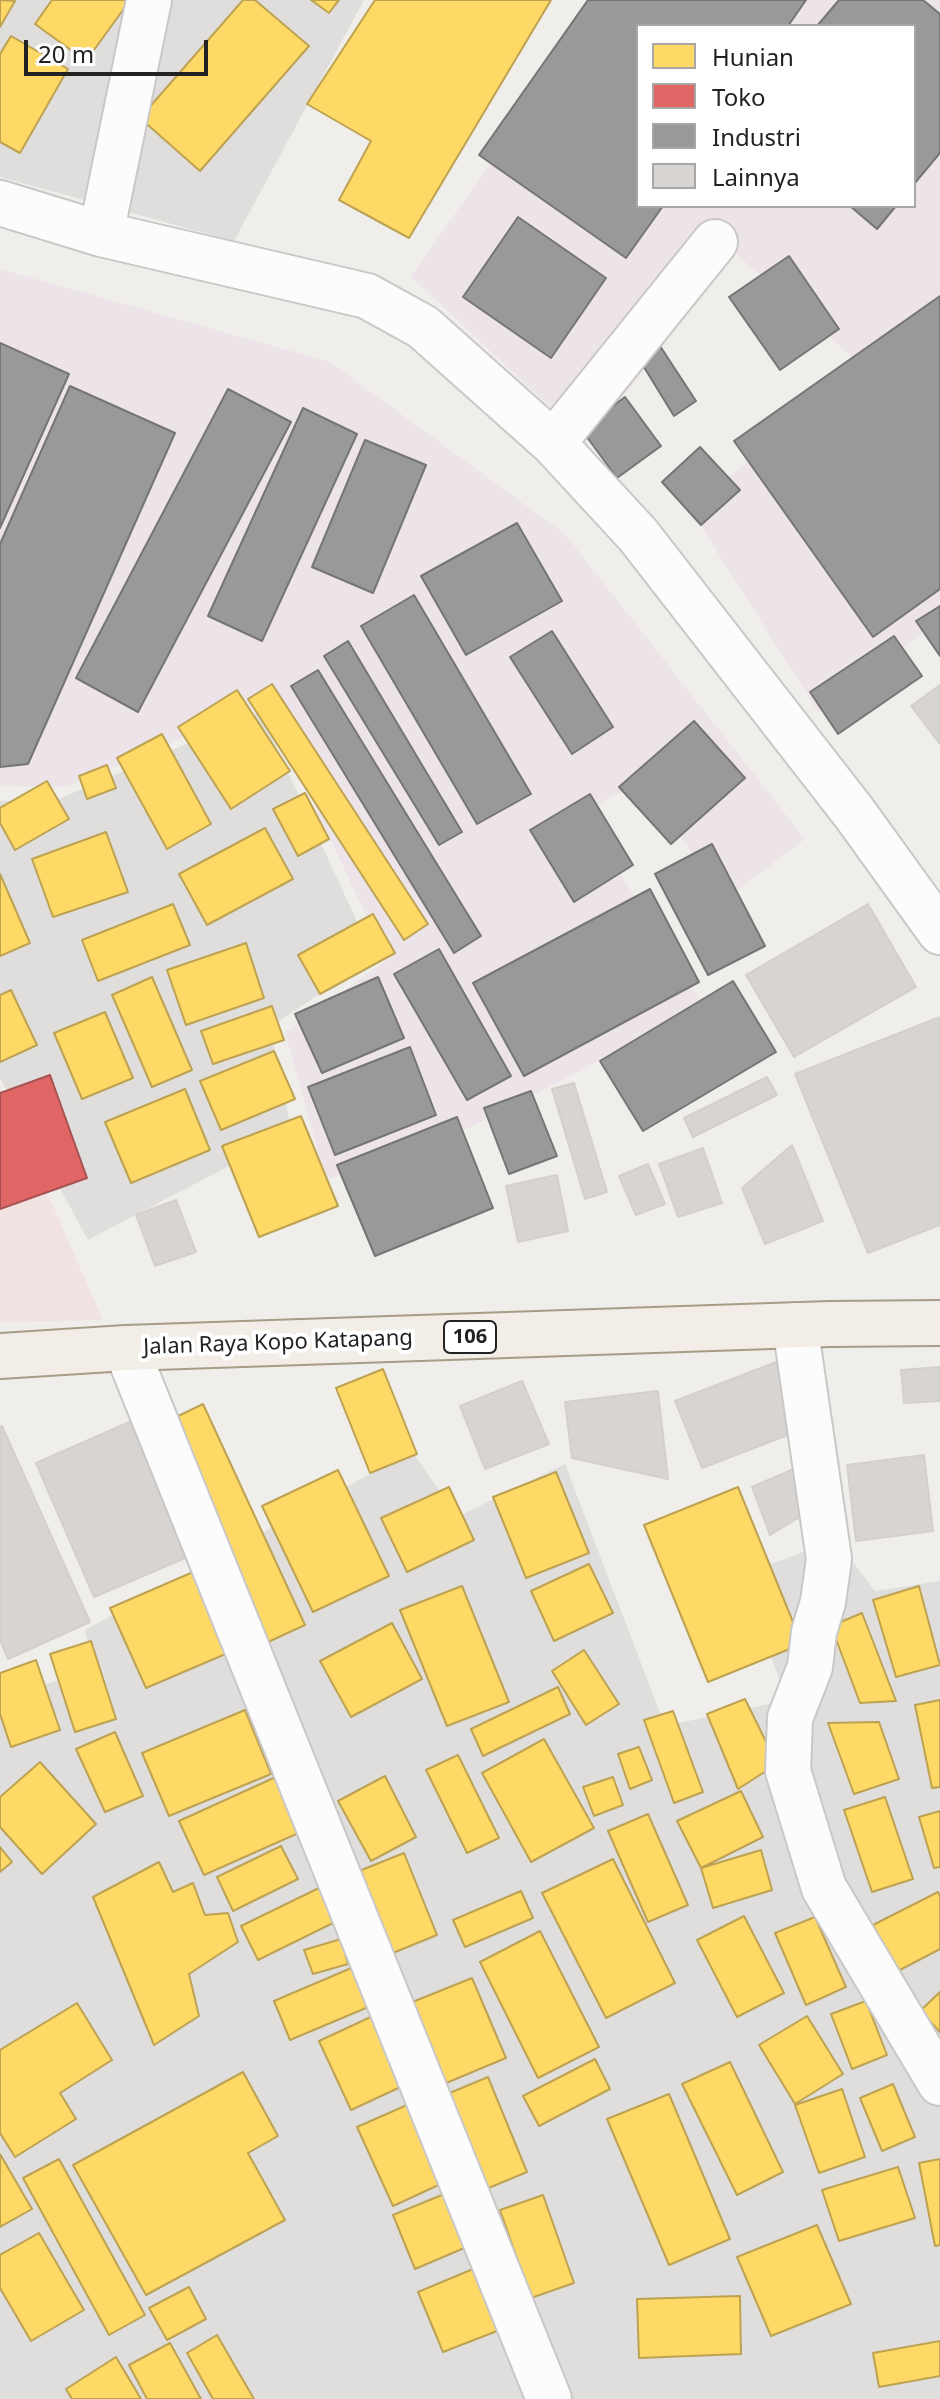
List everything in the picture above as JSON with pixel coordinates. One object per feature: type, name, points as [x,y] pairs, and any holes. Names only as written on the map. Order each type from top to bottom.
[{"type":"main road","name":"Jalan Raya Kopo Katapang","points":[[0,1356],[126,1348],[795,1325],[940,1323]]},
{"type":"street","points":[[101,234],[149,0]]},
{"type":"street","points":[[0,203],[101,234],[367,296],[423,327],[553,443],[638,535],[855,814],[940,932]]},
{"type":"street","points":[[553,443],[715,242]]},
{"type":"street","points":[[795,1325],[829,1559],[810,1667],[790,1718],[788,1771],[824,1888],[940,2083]]},
{"type":"street","points":[[126,1348],[549,2399]]},
{"type":"shaded area","points":[[0,0],[364,0],[234,241],[0,177]]},
{"type":"shaded area","points":[[603,0],[940,0],[940,620],[819,713],[690,509],[862,366],[734,252],[588,442],[411,277]]},
{"type":"shaded area","points":[[0,269],[330,362],[565,534],[805,839],[727,898],[639,784],[582,812],[703,1007],[475,1125],[326,1180],[285,1032],[387,960],[266,702],[66,787],[0,786]]},
{"type":"shaded area","points":[[260,712],[374,958],[270,1027],[292,1133],[88,1240],[0,1078],[0,801],[52,802]]},
{"type":"shaded area","points":[[0,1085],[103,1320],[0,1322]]},
{"type":"shaded area","points":[[412,1451],[457,1517],[565,1464],[665,1726],[787,1700],[741,1575],[836,1540],[875,1591],[940,1581],[940,2399],[0,2399],[0,1696],[95,1671],[85,1630]]},
{"type":"building: Hunian","points":[[0,0],[15,1],[0,27]]},
{"type":"building: Hunian","points":[[52,0],[124,0],[128,3],[86,61],[35,24]]},
{"type":"building: Hunian","points":[[243,0],[255,0],[309,46],[200,171],[140,118]]},
{"type":"building: Hunian","points":[[311,0],[339,0],[329,13]]},
{"type":"building: Hunian","points":[[375,0],[551,0],[409,238],[339,200],[371,141],[307,104]]},
{"type":"building: Hunian","points":[[11,36],[68,69],[20,153],[0,142],[0,54]]},
{"type":"building: Hunian","points":[[272,684],[428,924],[404,940],[248,699]]},
{"type":"building: Hunian","points":[[237,690],[290,771],[231,809],[178,727]]},
{"type":"building: Hunian","points":[[162,734],[211,824],[167,849],[117,758]]},
{"type":"building: Hunian","points":[[107,765],[116,788],[87,799],[79,776]]},
{"type":"building: Hunian","points":[[47,781],[69,819],[15,850],[0,823],[0,808]]},
{"type":"building: Hunian","points":[[305,793],[329,839],[298,856],[273,809]]},
{"type":"building: Hunian","points":[[265,828],[293,879],[207,925],[179,874]]},
{"type":"building: Hunian","points":[[106,832],[128,892],[53,917],[32,859]]},
{"type":"building: Hunian","points":[[0,874],[30,943],[0,956]]},
{"type":"building: Hunian","points":[[173,904],[190,945],[98,981],[82,940]]},
{"type":"building: Hunian","points":[[373,914],[395,953],[320,994],[298,955]]},
{"type":"building: Hunian","points":[[246,943],[264,998],[186,1025],[167,970]]},
{"type":"building: Hunian","points":[[152,977],[192,1070],[152,1087],[112,995]]},
{"type":"building: Hunian","points":[[11,990],[37,1045],[0,1062],[0,995]]},
{"type":"building: Hunian","points":[[272,1006],[284,1040],[213,1064],[201,1031]]},
{"type":"building: Hunian","points":[[105,1012],[133,1078],[82,1099],[54,1033]]},
{"type":"building: Hunian","points":[[274,1051],[295,1099],[221,1130],[200,1081]]},
{"type":"building: Hunian","points":[[185,1089],[210,1150],[131,1183],[105,1122]]},
{"type":"building: Hunian","points":[[301,1116],[338,1206],[259,1237],[222,1146]]},
{"type":"building: Hunian","points":[[383,1369],[417,1454],[370,1473],[336,1388]]},
{"type":"building: Hunian","points":[[203,1404],[305,1625],[268,1642],[168,1421]]},
{"type":"building: Hunian","points":[[338,1470],[389,1576],[313,1612],[262,1506]]},
{"type":"building: Hunian","points":[[556,1472],[589,1553],[526,1578],[493,1497]]},
{"type":"building: Hunian","points":[[449,1487],[474,1540],[407,1572],[381,1518]]},
{"type":"building: Hunian","points":[[738,1487],[802,1644],[708,1682],[644,1525]]},
{"type":"building: Hunian","points":[[589,1564],[613,1613],[554,1641],[531,1591]]},
{"type":"building: Hunian","points":[[200,1569],[235,1650],[146,1688],[110,1608]]},
{"type":"building: Hunian","points":[[462,1586],[509,1702],[447,1726],[400,1610]]},
{"type":"building: Hunian","points":[[919,1586],[940,1665],[896,1677],[873,1600]]},
{"type":"building: Hunian","points":[[862,1613],[896,1701],[860,1703],[831,1626]]},
{"type":"building: Hunian","points":[[392,1623],[422,1679],[351,1717],[320,1661]]},
{"type":"building: Hunian","points":[[91,1641],[116,1719],[75,1732],[50,1654]]},
{"type":"building: Hunian","points":[[584,1650],[619,1704],[586,1725],[552,1671]]},
{"type":"building: Hunian","points":[[36,1660],[60,1730],[11,1747],[0,1714],[0,1673]]},
{"type":"building: Hunian","points":[[558,1687],[570,1714],[483,1756],[471,1729]]},
{"type":"building: Hunian","points":[[745,1699],[777,1764],[738,1789],[707,1714]]},
{"type":"building: Hunian","points":[[940,1700],[940,1787],[932,1788],[915,1705]]},
{"type":"building: Hunian","points":[[245,1710],[271,1774],[169,1816],[142,1753]]},
{"type":"building: Hunian","points":[[673,1711],[703,1792],[674,1803],[644,1720]]},
{"type":"building: Hunian","points":[[879,1722],[899,1779],[854,1794],[828,1723]]},
{"type":"building: Hunian","points":[[115,1732],[143,1796],[105,1812],[76,1749]]},
{"type":"building: Hunian","points":[[544,1739],[594,1828],[531,1862],[482,1773]]},
{"type":"building: Hunian","points":[[639,1747],[652,1780],[630,1789],[618,1754]]},
{"type":"building: Hunian","points":[[458,1755],[499,1838],[467,1853],[426,1770]]},
{"type":"building: Hunian","points":[[40,1762],[96,1824],[42,1874],[0,1827],[0,1797]]},
{"type":"building: Hunian","points":[[278,1776],[303,1831],[204,1875],[179,1821]]},
{"type":"building: Hunian","points":[[385,1776],[416,1837],[371,1861],[338,1801]]},
{"type":"building: Hunian","points":[[613,1777],[623,1805],[594,1816],[583,1787]]},
{"type":"building: Hunian","points":[[741,1791],[763,1837],[701,1868],[677,1821]]},
{"type":"building: Hunian","points":[[885,1797],[913,1879],[872,1892],[844,1810]]},
{"type":"building: Hunian","points":[[940,1811],[940,1867],[934,1868],[919,1817]]},
{"type":"building: Hunian","points":[[648,1814],[688,1905],[648,1922],[608,1831]]},
{"type":"building: Hunian","points":[[281,1846],[298,1879],[233,1911],[217,1877]]},
{"type":"building: Hunian","points":[[0,1847],[12,1862],[0,1872]]},
{"type":"building: Hunian","points":[[761,1850],[772,1890],[713,1908],[701,1868]]},
{"type":"building: Hunian","points":[[404,1853],[437,1935],[383,1957],[349,1875]]},
{"type":"building: Hunian","points":[[613,1859],[675,1983],[606,2018],[542,1893]]},
{"type":"building: Hunian","points":[[159,1862],[173,1892],[193,1883],[205,1915],[228,1913],[238,1942],[189,1974],[199,2016],[154,2045],[93,1897]]},
{"type":"building: Hunian","points":[[321,1887],[337,1921],[258,1960],[241,1926]]},
{"type":"building: Hunian","points":[[521,1891],[533,1918],[465,1947],[453,1920]]},
{"type":"building: Hunian","points":[[938,1892],[940,1949],[896,1972],[873,1925]]},
{"type":"building: Hunian","points":[[744,1916],[784,1993],[737,2017],[697,1940]]},
{"type":"building: Hunian","points":[[815,1917],[846,1987],[806,2005],[775,1933]]},
{"type":"building: Hunian","points":[[540,1931],[599,2047],[538,2078],[480,1962]]},
{"type":"building: Hunian","points":[[341,1939],[348,1964],[313,1974],[304,1950]]},
{"type":"building: Hunian","points":[[356,1966],[373,2005],[290,2040],[274,2001]]},
{"type":"building: Hunian","points":[[472,1978],[506,2058],[439,2086],[405,2005]]},
{"type":"building: Hunian","points":[[940,1992],[940,2032],[920,2011]]},
{"type":"building: Hunian","points":[[866,2001],[887,2055],[852,2069],[831,2014]]},
{"type":"building: Hunian","points":[[77,2003],[112,2060],[60,2093],[76,2119],[15,2157],[0,2133],[0,2050]]},
{"type":"building: Hunian","points":[[375,2015],[407,2084],[351,2110],[319,2041]]},
{"type":"building: Hunian","points":[[807,2016],[843,2074],[795,2104],[759,2045]]},
{"type":"building: Hunian","points":[[595,2059],[610,2089],[539,2126],[523,2096]]},
{"type":"building: Hunian","points":[[730,2062],[783,2172],[737,2195],[682,2084]]},
{"type":"building: Hunian","points":[[243,2072],[278,2136],[248,2153],[285,2220],[146,2295],[73,2165]]},
{"type":"building: Hunian","points":[[488,2077],[527,2172],[479,2192],[440,2097]]},
{"type":"building: Hunian","points":[[893,2084],[915,2137],[882,2151],[860,2098]]},
{"type":"building: Hunian","points":[[842,2089],[865,2157],[819,2173],[795,2105]]},
{"type":"building: Hunian","points":[[669,2094],[730,2239],[669,2265],[607,2119]]},
{"type":"building: Hunian","points":[[407,2105],[443,2183],[393,2206],[357,2127]]},
{"type":"building: Hunian","points":[[0,2154],[32,2209],[0,2227]]},
{"type":"building: Hunian","points":[[59,2159],[145,2315],[109,2335],[23,2178]]},
{"type":"building: Hunian","points":[[940,2159],[940,2245],[935,2246],[919,2163]]},
{"type":"building: Hunian","points":[[898,2167],[915,2218],[839,2241],[822,2190]]},
{"type":"building: Hunian","points":[[454,2190],[476,2243],[415,2269],[393,2215]]},
{"type":"building: Hunian","points":[[543,2195],[574,2283],[531,2298],[500,2210]]},
{"type":"building: Hunian","points":[[817,2225],[851,2304],[771,2336],[737,2257]]},
{"type":"building: Hunian","points":[[39,2233],[84,2310],[31,2341],[0,2288],[0,2255]]},
{"type":"building: Hunian","points":[[485,2264],[510,2326],[443,2352],[418,2292]]},
{"type":"building: Hunian","points":[[189,2287],[206,2319],[167,2340],[149,2308]]},
{"type":"building: Hunian","points":[[740,2296],[741,2354],[639,2358],[637,2299]]},
{"type":"building: Hunian","points":[[217,2335],[254,2399],[213,2399],[187,2353]]},
{"type":"building: Hunian","points":[[940,2341],[940,2376],[879,2387],[873,2353]]},
{"type":"building: Hunian","points":[[170,2343],[201,2399],[147,2399],[129,2365]]},
{"type":"building: Hunian","points":[[116,2357],[141,2399],[72,2399],[66,2389]]},
{"type":"building: Toko","points":[[50,1075],[87,1178],[0,1209],[0,1093]]},
{"type":"building: Industri","points":[[588,0],[806,0],[789,24],[636,24],[636,208],[662,208],[626,258],[479,155]]},
{"type":"building: Industri","points":[[839,0],[923,0],[940,14],[940,153],[916,182],[916,24],[819,24]]},
{"type":"building: Industri","points":[[852,208],[894,208],[877,229]]},
{"type":"building: Industri","points":[[518,217],[606,278],[551,358],[463,297]]},
{"type":"building: Industri","points":[[789,256],[839,329],[780,370],[729,297]]},
{"type":"building: Industri","points":[[940,296],[940,589],[873,637],[734,441]]},
{"type":"building: Industri","points":[[0,343],[69,374],[0,528]]},
{"type":"building: Industri","points":[[660,346],[696,401],[674,416],[639,359]]},
{"type":"building: Industri","points":[[70,386],[175,433],[28,764],[0,767],[0,544]]},
{"type":"building: Industri","points":[[228,389],[291,422],[138,712],[76,678]]},
{"type":"building: Industri","points":[[625,397],[661,446],[617,478],[581,429]]},
{"type":"building: Industri","points":[[303,408],[357,434],[262,641],[208,616]]},
{"type":"building: Industri","points":[[365,440],[426,465],[373,593],[312,567]]},
{"type":"building: Industri","points":[[700,447],[740,490],[701,525],[662,482]]},
{"type":"building: Industri","points":[[517,523],[562,601],[466,655],[421,576]]},
{"type":"building: Industri","points":[[414,595],[531,794],[477,824],[361,626]]},
{"type":"building: Industri","points":[[940,606],[940,656],[916,621]]},
{"type":"building: Industri","points":[[552,631],[613,727],[572,754],[510,657]]},
{"type":"building: Industri","points":[[894,636],[922,676],[838,734],[810,692]]},
{"type":"building: Industri","points":[[348,641],[462,832],[439,845],[324,656]]},
{"type":"building: Industri","points":[[318,670],[481,936],[454,953],[291,686]]},
{"type":"building: Industri","points":[[694,721],[745,778],[671,844],[619,787]]},
{"type":"building: Industri","points":[[590,794],[633,865],[574,902],[530,830]]},
{"type":"building: Industri","points":[[712,844],[765,946],[708,975],[655,874]]},
{"type":"building: Industri","points":[[650,889],[699,982],[524,1076],[473,983]]},
{"type":"building: Industri","points":[[439,949],[511,1076],[467,1100],[394,974]]},
{"type":"building: Industri","points":[[378,977],[404,1038],[322,1073],[295,1014]]},
{"type":"building: Industri","points":[[733,981],[776,1052],[643,1131],[600,1061]]},
{"type":"building: Industri","points":[[410,1047],[436,1115],[335,1155],[308,1087]]},
{"type":"building: Industri","points":[[531,1091],[557,1156],[509,1174],[484,1108]]},
{"type":"building: Industri","points":[[457,1117],[493,1208],[375,1256],[337,1165]]},
{"type":"building: Lainnya","points":[[940,685],[940,744],[911,706]]},
{"type":"building: Lainnya","points":[[868,904],[916,987],[794,1057],[746,975]]},
{"type":"building: Lainnya","points":[[940,1017],[940,1225],[868,1253],[795,1074]]},
{"type":"building: Lainnya","points":[[767,1077],[777,1095],[693,1137],[684,1118]]},
{"type":"building: Lainnya","points":[[574,1083],[607,1192],[585,1199],[552,1089]]},
{"type":"building: Lainnya","points":[[792,1145],[823,1221],[765,1244],[742,1188]]},
{"type":"building: Lainnya","points":[[703,1148],[722,1203],[678,1217],[659,1164]]},
{"type":"building: Lainnya","points":[[648,1164],[665,1204],[636,1215],[619,1176]]},
{"type":"building: Lainnya","points":[[557,1175],[568,1231],[518,1242],[506,1186]]},
{"type":"building: Lainnya","points":[[176,1200],[196,1252],[155,1266],[136,1215]]},
{"type":"building: Lainnya","points":[[779,1361],[806,1428],[702,1468],[675,1401]]},
{"type":"building: Lainnya","points":[[940,1367],[940,1401],[904,1403],[901,1370]]},
{"type":"building: Lainnya","points":[[522,1381],[549,1444],[485,1469],[460,1406]]},
{"type":"building: Lainnya","points":[[658,1391],[668,1479],[572,1458],[565,1402]]},
{"type":"building: Lainnya","points":[[141,1417],[199,1552],[94,1597],[36,1463]]},
{"type":"building: Lainnya","points":[[2,1426],[90,1622],[8,1659],[0,1640]]},
{"type":"building: Lainnya","points":[[924,1455],[933,1531],[856,1541],[847,1465]]},
{"type":"building: Lainnya","points":[[796,1468],[813,1509],[770,1535],[752,1487]]}]
